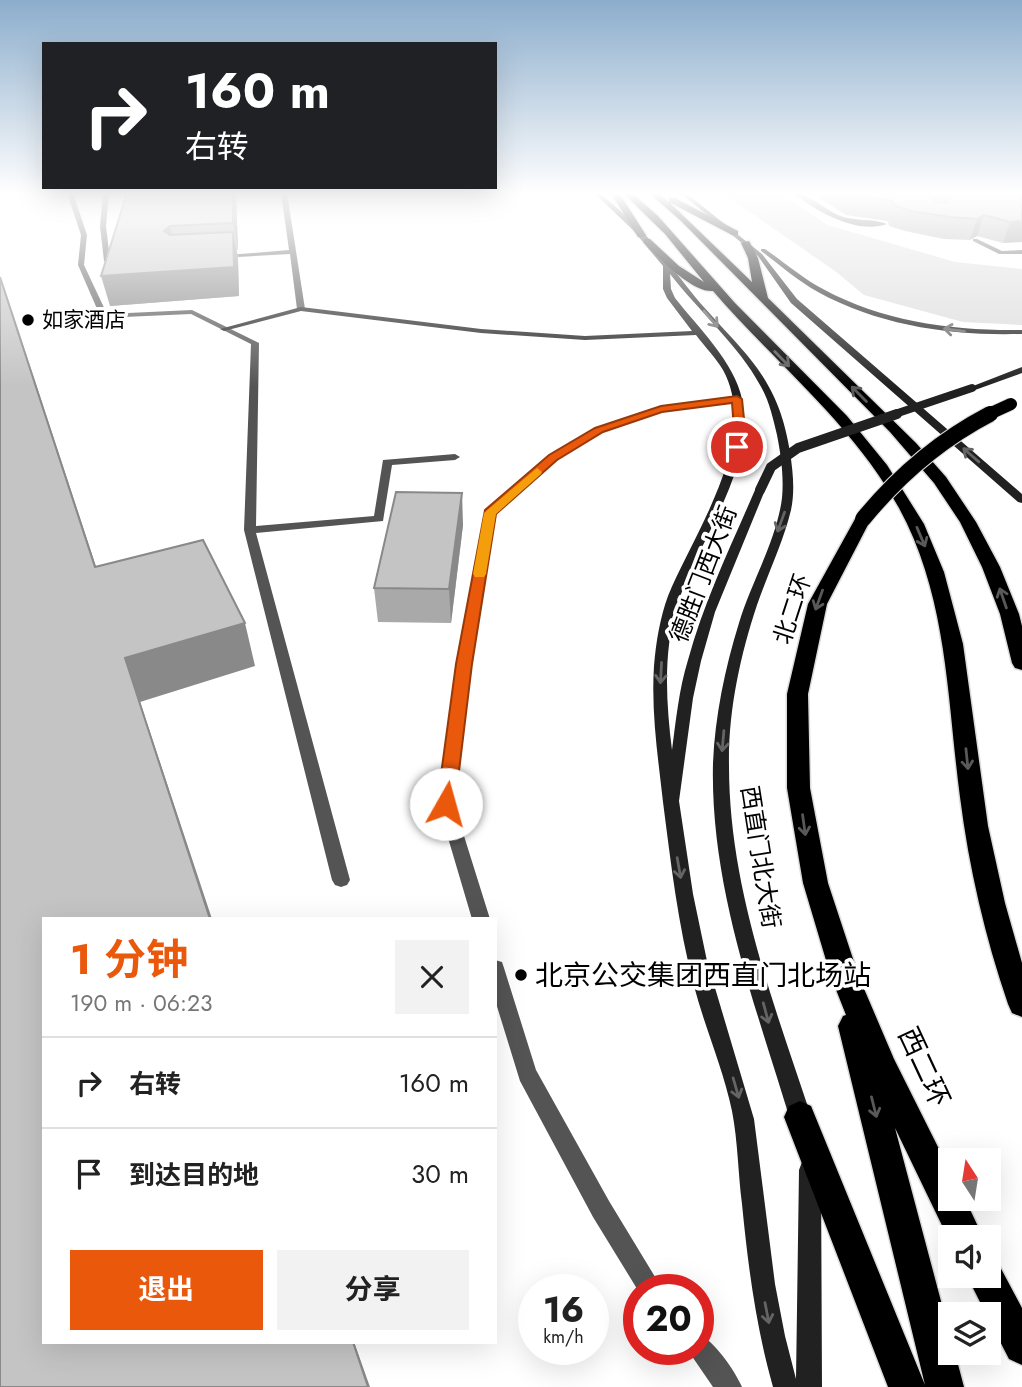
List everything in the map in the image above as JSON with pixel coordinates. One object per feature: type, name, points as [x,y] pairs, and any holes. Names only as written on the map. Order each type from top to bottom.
[{"type":"highway","points":[[664,258],[677,270],[735,309]]},
{"type":"highway","points":[[690,258],[878,463],[900,494],[924,545],[942,596],[952,637],[971,799],[985,878],[1022,1004]]},
{"type":"highway","points":[[721,258],[903,438],[950,494],[992,568],[1022,663]]},
{"type":"highway","points":[[753,258],[760,295],[764,302]]},
{"type":"highway","name":"北二环","points":[[827,922],[804,832],[797,756],[798,695],[806,642],[820,596],[842,550],[863,519],[897,479],[934,446],[1016,401]]},
{"type":"highway","points":[[827,922],[945,1387]]},
{"type":"highway","name":"西二环","points":[[827,922],[842,971],[883,1069],[960,1225]]},
{"type":"highway","points":[[800,1117],[908,1387]]},
{"type":"highway","points":[[991,1288],[1022,1346]]},
{"type":"street","points":[[82,258],[81,265],[104,316],[192,312],[255,343],[250,530],[341,880]]},
{"type":"street","points":[[107,258],[107,261],[118,260]]},
{"type":"street","points":[[293,258],[301,309]]},
{"type":"street","name":"西直门北大街","points":[[659,258],[756,370],[775,407],[781,437],[788,501],[751,606],[734,667],[721,765],[726,840],[739,906],[769,1024],[808,1144],[811,1176],[808,1387]]},
{"type":"street","points":[[762,258],[794,301],[1022,500]]},
{"type":"street","points":[[772,258],[821,291],[854,306],[942,328],[975,332],[1022,332]]},
{"type":"street","points":[[666,267],[669,294],[727,370],[737,399],[740,434],[735,455],[676,593],[665,635],[660,691],[661,734],[678,862],[694,948],[743,1111],[765,1303],[786,1387]]},
{"type":"street","points":[[224,329],[301,309],[481,331],[585,338],[698,333]]},
{"type":"street","name":"德胜门西大街","points":[[671,801],[676,785],[686,698],[694,661],[715,597],[771,467],[798,448],[1022,370]]},
{"type":"street","points":[[480,917],[446,804],[464,664],[490,513],[553,457],[599,430],[661,409],[737,399]]},
{"type":"street","points":[[250,530],[379,519],[387,462],[455,457]]},
{"type":"street","points":[[497,975],[527,1074],[601,1209],[641,1274]]},
{"type":"street","points":[[712,1365],[729,1387]]},
{"type":"shaded area","points":[[816,258],[940,258],[955,262],[1022,269],[1022,325],[963,322],[864,295]]},
{"type":"building","points":[[107,258],[234,258],[234,267],[101,276]]},
{"type":"building","points":[[0,277],[95,567],[203,540],[245,623],[125,658],[209,917],[42,917],[42,1344],[354,1344],[368,1387],[0,1387]]},
{"type":"building","points":[[396,492],[462,493],[449,589],[374,588]]},
{"type":"slow traffic","points":[[479,574],[490,513],[537,472]]},
{"type":"place","name":"如家酒店","points":[[28,320]]},
{"type":"place","name":"北京公交集团西直门北场站","points":[[521,975]]},
{"type":"route","points":[[446,804],[464,664],[490,513],[553,457],[599,430],[661,409],[737,399],[740,429],[737,447]]}]
